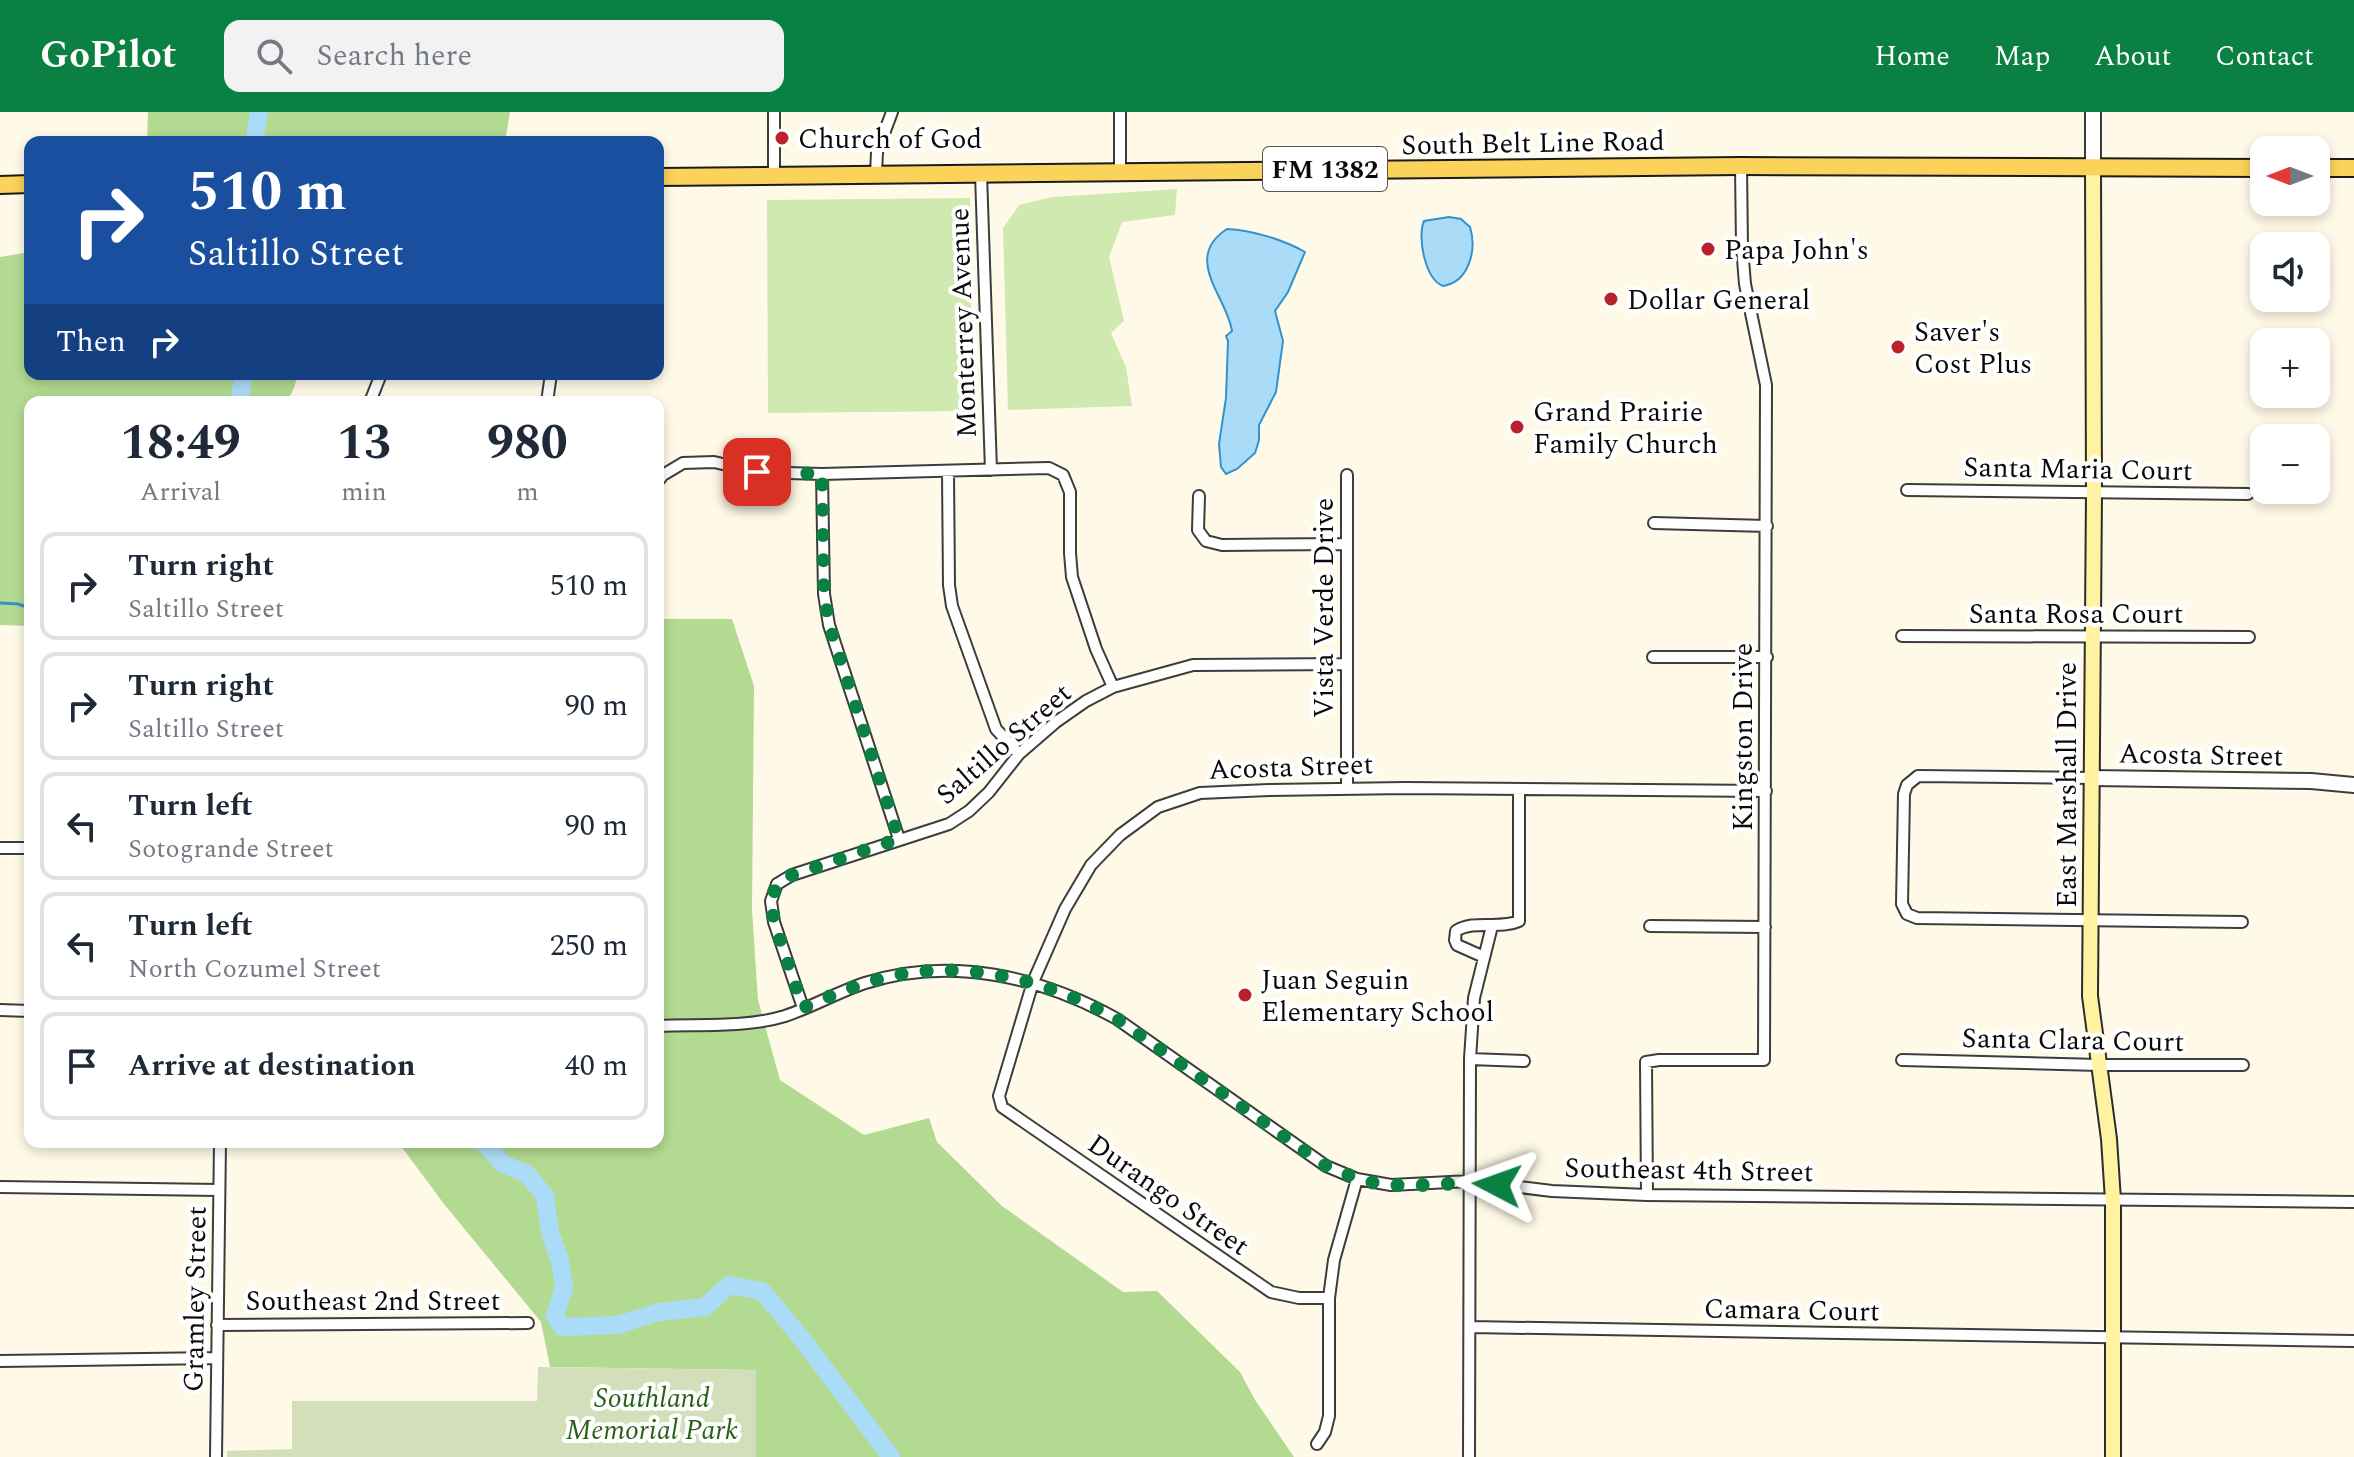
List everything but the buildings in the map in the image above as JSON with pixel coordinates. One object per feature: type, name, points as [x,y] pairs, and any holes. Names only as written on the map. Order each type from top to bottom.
[{"type":"main road","name":"South Belt Line Road","points":[[664,177],[1741,166],[2250,168]]},
{"type":"main road","name":"East Marshall Drive","points":[[2093,168],[2090,996],[2109,1139],[2113,1200],[2113,1457]]},
{"type":"main road","points":[[2330,168],[2354,168]]},
{"type":"main road","points":[[0,185],[24,184]]},
{"type":"street","points":[[774,112],[774,175]]},
{"type":"street","points":[[876,174],[877,152],[892,112]]},
{"type":"street","points":[[1120,112],[1120,170]]},
{"type":"street","name":"East Marshall Drive","points":[[2093,112],[2093,168]]},
{"type":"street","name":"Kingston Drive","points":[[1647,1195],[1646,1062],[1764,1060],[1766,385],[1745,284],[1741,166]]},
{"type":"street","name":"Monterrey Avenue","points":[[981,174],[991,470]]},
{"type":"street","points":[[664,474],[683,463],[714,462],[757,472],[822,474],[1049,468],[1063,475],[1070,492],[1072,577],[1096,649],[1113,687]]},
{"type":"street","points":[[948,472],[952,606],[996,729],[1019,754]]},
{"type":"street","points":[[822,474],[824,594],[829,625],[899,839]]},
{"type":"street","name":"Vista Verde Drive","points":[[1347,475],[1347,789]]},
{"type":"street","name":"Santa Maria Court","points":[[1907,490],[2248,494]]},
{"type":"street","points":[[1199,496],[1198,530],[1206,541],[1222,545],[1347,544]]},
{"type":"street","points":[[1654,523],[1767,526]]},
{"type":"street","name":"Santa Rosa Court","points":[[1902,636],[2249,637]]},
{"type":"street","points":[[1653,657],[1767,657]]},
{"type":"street","name":"Saltillo Street","points":[[803,1008],[774,922],[771,901],[777,884],[792,875],[949,824],[989,792],[1019,754],[1056,722],[1113,687],[1193,665],[1347,664]]},
{"type":"street","name":"Acosta Street","points":[[2092,921],[1917,918],[1907,914],[1902,904],[1904,794],[1907,785],[1918,776],[2311,781],[2354,785]]},
{"type":"street","name":"Acosta Street","points":[[999,1096],[1033,982],[1065,909],[1091,865],[1120,835],[1158,807],[1200,793],[1347,789],[1766,791]]},
{"type":"street","points":[[1484,957],[1457,945],[1456,931],[1466,926],[1508,926],[1519,921],[1519,789]]},
{"type":"street","points":[[0,848],[24,848]]},
{"type":"street","points":[[2092,921],[2242,922]]},
{"type":"street","points":[[1469,1457],[1470,1059],[1474,998],[1492,926]]},
{"type":"street","points":[[1650,926],[1765,927]]},
{"type":"street","name":"Southeast 4th Street","points":[[664,1026],[754,1022],[786,1016],[865,983],[907,973],[949,970],[995,974],[1033,982],[1085,1001],[1117,1019],[1326,1166],[1357,1179],[1391,1185],[1470,1181],[1552,1191],[1647,1195],[2354,1202]]},
{"type":"street","points":[[0,1010],[24,1011]]},
{"type":"street","points":[[1470,1059],[1524,1061]]},
{"type":"street","name":"Santa Clara Court","points":[[1902,1060],[2243,1065]]},
{"type":"street","name":"Durango Street","points":[[999,1096],[1002,1107],[1271,1292],[1299,1298],[1329,1298]]},
{"type":"street","name":"Gramley Street","points":[[216,1457],[220,1148]]},
{"type":"street","points":[[1317,1444],[1325,1432],[1329,1416],[1329,1298],[1334,1260],[1357,1179]]},
{"type":"street","points":[[0,1187],[219,1190]]},
{"type":"street","name":"Southeast 2nd Street","points":[[217,1325],[528,1323]]},
{"type":"street","name":"Camara Court","points":[[1470,1327],[2354,1341]]},
{"type":"street","points":[[0,1361],[217,1358]]},
{"type":"green space","points":[[148,112],[510,112],[506,136],[147,136]]},
{"type":"green space","points":[[1177,189],[1175,215],[1122,222],[1109,257],[1124,321],[1111,333],[1126,367],[1132,406],[1008,410],[1003,228],[1019,205],[1052,197]]},
{"type":"green space","points":[[970,198],[972,411],[768,413],[767,200]]},
{"type":"green space","points":[[24,253],[24,380],[296,380],[290,396],[24,396],[24,626],[0,625],[0,257]]},
{"type":"green space","points":[[664,619],[732,619],[754,686],[752,910],[758,1000],[780,1080],[864,1135],[929,1118],[937,1142],[1002,1206],[1123,1292],[1157,1291],[1240,1372],[1294,1457],[756,1457],[756,1370],[550,1367],[541,1322],[402,1148],[664,1148]]},
{"type":"green space","name":"Southland Memorial Park","points":[[538,1367],[756,1370],[756,1457],[227,1457],[227,1451],[292,1449],[292,1401],[537,1401]]},
{"type":"water","points":[[1449,217],[1461,219],[1470,227],[1472,245],[1465,272],[1443,286],[1427,267],[1421,237],[1424,221]]},
{"type":"water","points":[[1227,229],[1268,236],[1305,252],[1288,292],[1275,311],[1283,341],[1276,392],[1259,425],[1255,453],[1237,469],[1226,474],[1221,467],[1219,444],[1226,398],[1226,336],[1232,331],[1207,265],[1208,252],[1214,240]]},
{"type":"waterway","points":[[255,136],[259,112]]},
{"type":"waterway","points":[[240,396],[243,380]]},
{"type":"waterway","points":[[0,603],[24,606]]},
{"type":"waterway","points":[[488,1148],[502,1163],[527,1174],[545,1196],[550,1232],[560,1261],[564,1287],[555,1316],[562,1327],[618,1325],[659,1312],[705,1307],[729,1285],[762,1291],[891,1457]]},
{"type":"place","name":"Church of God","points":[[782,138]]},
{"type":"place","name":"Papa John's","points":[[1708,249]]},
{"type":"place","name":"Dollar General","points":[[1611,299]]},
{"type":"place","name":"Saver's Cost Plus","points":[[1898,347]]},
{"type":"place","name":"Grand Prairie Family Church","points":[[1517,427]]},
{"type":"place","name":"Juan Seguin Elementary School","points":[[1245,995]]},
{"type":"route","points":[[757,472],[822,474],[824,594],[829,625],[899,839],[792,875],[777,884],[771,901],[774,922],[803,1008],[865,983],[907,973],[949,970],[995,974],[1033,982],[1085,1001],[1117,1019],[1326,1166],[1357,1179],[1391,1185],[1470,1181],[1497,1185]]}]
